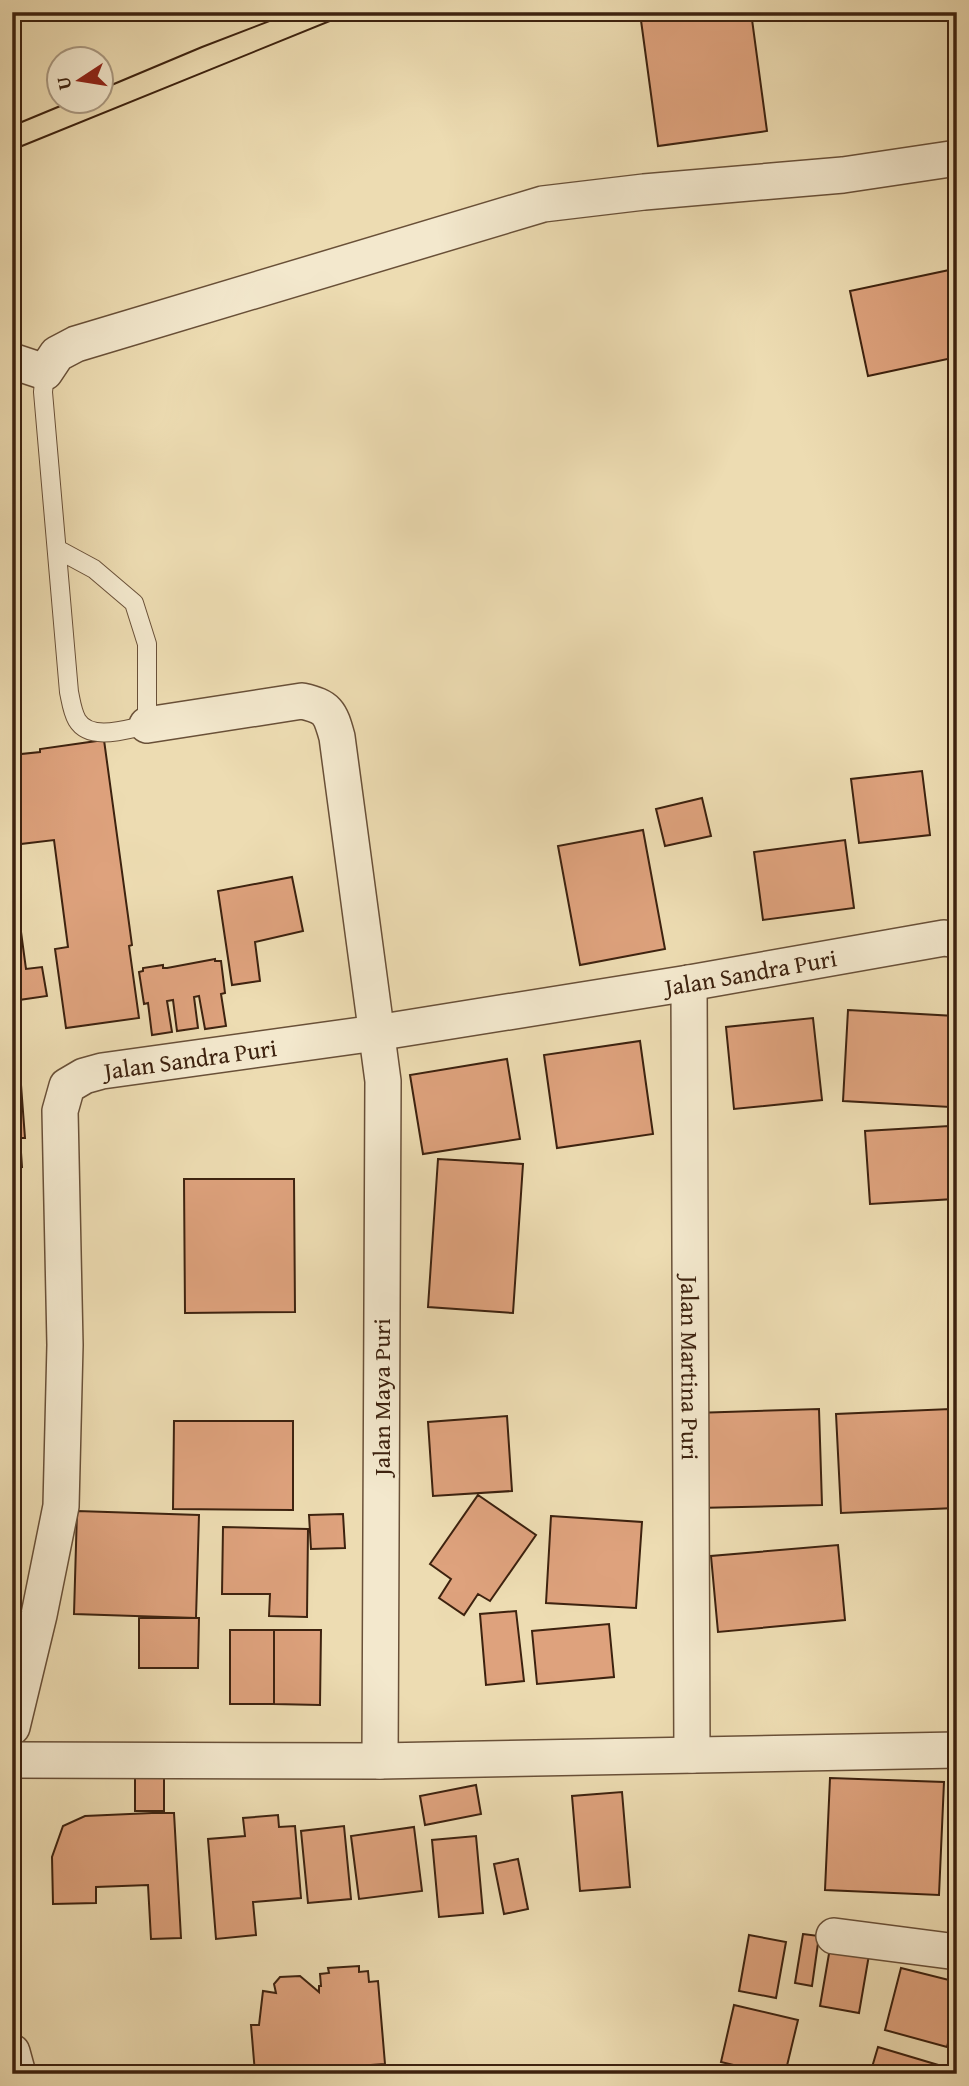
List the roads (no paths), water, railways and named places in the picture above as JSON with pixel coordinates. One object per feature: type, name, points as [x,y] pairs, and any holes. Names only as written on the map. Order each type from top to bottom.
[{"type":"street","points":[[12,361],[45,372],[57,354],[76,344],[543,204],[644,192],[843,175],[957,158]]},
{"type":"street","name":"Jalan Maya Puri","points":[[147,725],[302,701],[320,705],[331,715],[337,737],[383,1081],[380,1761]]},
{"type":"street","name":"Jalan Sandra Puri","points":[[12,1727],[18,1675],[39,1615],[61,1506],[65,1345],[60,1111],[67,1086],[84,1076],[102,1071],[376,1033],[689,983],[944,938],[957,940]]},
{"type":"street","name":"Jalan Martina Puri","points":[[689,983],[692,1755]]},
{"type":"street","points":[[12,1760],[380,1761],[957,1751]]},
{"type":"street","points":[[834,1936],[957,1952]]},
{"type":"street","points":[[12,2052],[18,2074]]},
{"type":"lane","points":[[45,372],[43,392],[69,692],[72,708],[77,721],[87,730],[102,733],[147,725],[147,644],[134,603],[94,569],[57,549]]},
{"type":"tram line","points":[[116,83],[293,12]]},
{"type":"tram line","points":[[12,150],[352,12]]},
{"type":"tram line","points":[[12,126],[46,112]]}]
